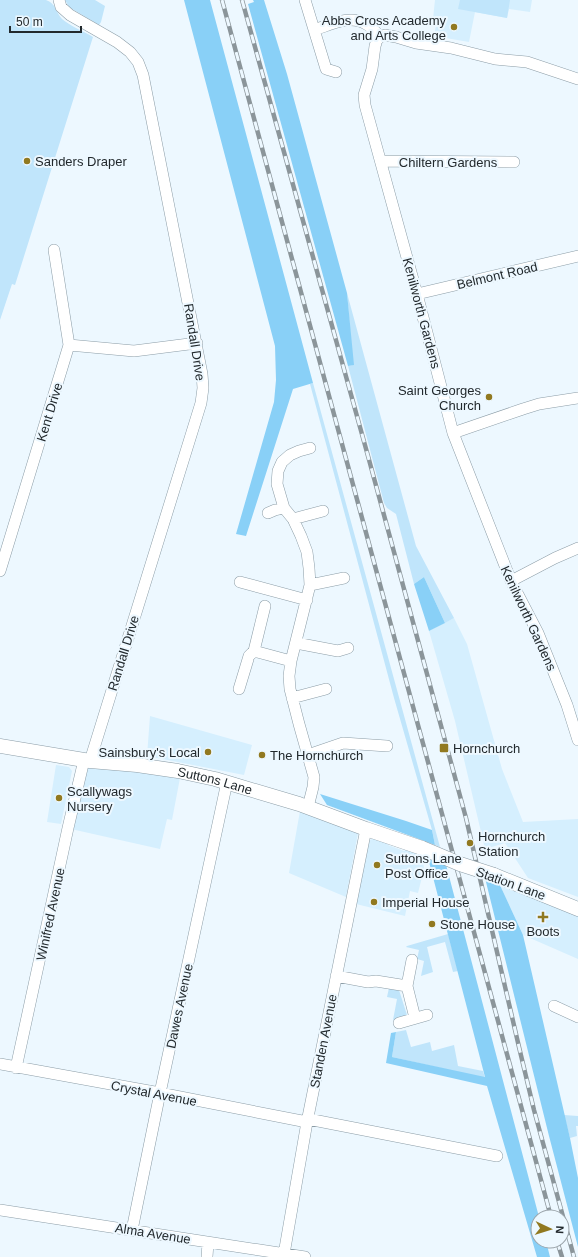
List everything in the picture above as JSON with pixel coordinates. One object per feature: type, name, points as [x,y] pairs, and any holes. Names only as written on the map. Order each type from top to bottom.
[{"type":"street","name":"Randall Drive","points":[[59,0],[61,7],[70,15],[117,42],[130,52],[138,62],[146,90],[197,343],[203,388],[201,402],[87,761]]},
{"type":"street","points":[[305,0],[326,69],[336,72]]},
{"type":"street","points":[[314,30],[340,21],[354,20],[368,24],[380,37],[385,35],[416,43],[451,48],[495,59],[527,62],[578,79]]},
{"type":"street","name":"Kenilworth Gardens","points":[[380,37],[375,43],[372,69],[364,96],[365,105],[417,294],[453,433],[511,581],[538,633],[567,705],[578,740]]},
{"type":"street","name":"Chiltern Gardens","points":[[381,161],[514,162]]},
{"type":"street","name":"Kent Drive","points":[[0,571],[69,344],[54,250]]},
{"type":"street","name":"Belmont Road","points":[[417,294],[578,256]]},
{"type":"street","points":[[69,344],[134,351],[197,343]]},
{"type":"street","points":[[453,433],[534,406],[578,398]]},
{"type":"street","points":[[308,807],[314,779],[292,698],[289,676],[291,661],[310,585],[309,568],[307,552],[302,536],[293,519],[284,508],[277,484],[278,470],[282,462],[290,455],[310,448]]},
{"type":"street","points":[[268,513],[284,508]]},
{"type":"street","points":[[293,519],[323,511]]},
{"type":"street","points":[[511,581],[578,548]]},
{"type":"street","points":[[310,585],[344,578]]},
{"type":"street","points":[[240,582],[307,600]]},
{"type":"street","points":[[239,689],[249,656],[254,651],[265,606]]},
{"type":"street","points":[[296,642],[338,651],[348,648]]},
{"type":"street","points":[[254,651],[291,661]]},
{"type":"street","points":[[292,698],[326,689]]},
{"type":"street","points":[[308,755],[343,743],[387,746]]},
{"type":"street","name":"Suttons Lane","points":[[0,746],[87,761],[136,765],[178,771],[227,782],[308,807],[422,848]]},
{"type":"street","name":"Winifred Avenue","points":[[16,1068],[87,761]]},
{"type":"street","name":"Dawes Avenue","points":[[132,1230],[227,782]]},
{"type":"street","name":"Standen Avenue","points":[[284,1254],[307,1120],[366,829]]},
{"type":"street","name":"Station Lane","points":[[422,848],[578,909]]},
{"type":"street","points":[[412,960],[407,986],[415,1018]]},
{"type":"street","points":[[336,976],[368,982],[376,981],[407,986]]},
{"type":"street","points":[[554,1006],[578,1016]]},
{"type":"street","points":[[399,1023],[428,1015]]},
{"type":"street","name":"Crystal Avenue","points":[[0,1064],[498,1156]]},
{"type":"street","name":"Alma Avenue","points":[[0,1210],[305,1257]]},
{"type":"street","points":[[207,1257],[208,1242]]},
{"type":"shaded area","name":"Sanders Draper","points":[[0,0],[49,1],[52,3],[62,19],[93,37],[15,285],[12,284],[0,320]]},
{"type":"shaded area","points":[[65,0],[95,0],[105,6],[99,25],[69,7]]},
{"type":"shaded area","points":[[184,0],[210,0],[313,383],[293,389],[246,536],[236,534],[274,402],[276,380],[275,346]]},
{"type":"shaded area","points":[[253,0],[264,0],[287,74],[347,293],[354,365],[348,366],[248,4],[254,2]]},
{"type":"shaded area","name":"Abbs Cross Academy and Arts College","points":[[435,0],[532,0],[530,12],[509,9],[507,18],[475,12],[469,42],[434,36],[437,20],[433,19]]},
{"type":"shaded area","points":[[460,0],[510,0],[507,18],[458,9]]},
{"type":"shaded area","points":[[347,293],[416,546],[454,618],[445,623],[424,577],[414,584],[396,514],[387,508],[384,503],[348,366],[353,365]]},
{"type":"shaded area","points":[[313,383],[440,847],[435,845],[394,698],[310,384]]},
{"type":"shaded area","points":[[424,577],[445,623],[429,631],[414,584]]},
{"type":"shaded area","points":[[454,618],[467,644],[502,769],[523,822],[578,819],[578,897],[528,878],[505,843],[485,849],[455,721],[429,631]]},
{"type":"shaded area","points":[[150,716],[252,745],[244,775],[147,756]]},
{"type":"shaded area","name":"Scallywags Nursery","points":[[56,765],[69,767],[72,771],[61,824],[47,822]]},
{"type":"shaded area","points":[[85,766],[180,778],[172,820],[167,819],[160,849],[71,829]]},
{"type":"shaded area","points":[[320,794],[432,830],[435,845],[327,805]]},
{"type":"shaded area","points":[[300,811],[358,833],[346,897],[289,873]]},
{"type":"shaded area","points":[[374,838],[387,840],[388,845],[404,851],[409,847],[422,852],[424,869],[418,893],[410,891],[405,916],[356,904],[370,840]]},
{"type":"shaded area","points":[[428,858],[445,861],[537,1209],[530,1209],[530,1233],[487,1086],[386,1063],[391,1033],[396,1032],[392,1057],[485,1077]]},
{"type":"shaded area","points":[[485,878],[499,883],[523,935],[578,1178],[578,1247],[570,1216],[570,1209],[568,1209]]},
{"type":"shaded area","points":[[499,883],[578,915],[578,959],[523,935]]},
{"type":"shaded area","points":[[448,934],[458,971],[453,972],[445,942],[427,947],[433,972],[421,976],[424,961],[417,959],[419,950],[406,947]]},
{"type":"shaded area","points":[[389,988],[399,990],[407,1015],[393,1020],[397,999],[387,997]]},
{"type":"shaded area","points":[[406,1030],[411,1047],[430,1042],[432,1051],[454,1045],[458,1066],[483,1071],[485,1078],[392,1057],[396,1032]]},
{"type":"shaded area","points":[[564,1115],[578,1116],[578,1126],[576,1126],[577,1136],[570,1138]]},
{"type":"shaded area","points":[[535,1249],[548,1249],[550,1257],[537,1257]]},
{"type":"railway","points":[[222,0],[549,1209]]},
{"type":"railway","points":[[242,0],[466,818],[534,1110],[574,1257]]},
{"type":"railway","points":[[560,1249],[562,1257]]},
{"type":"place","name":"Abbs Cross Academy and Arts College","points":[[454,27]]},
{"type":"place","name":"Sanders Draper","points":[[27,161]]},
{"type":"place","name":"Saint Georges Church","points":[[489,397]]},
{"type":"place","name":"Hornchurch","points":[[444,748]]},
{"type":"place","name":"Sainsbury's Local","points":[[208,752]]},
{"type":"place","name":"The Hornchurch","points":[[262,755]]},
{"type":"place","name":"Scallywags Nursery","points":[[59,798]]},
{"type":"place","name":"Hornchurch Station","points":[[470,843]]},
{"type":"place","name":"Suttons Lane Post Office","points":[[377,865]]},
{"type":"place","name":"Imperial House","points":[[374,902]]},
{"type":"place","name":"Boots","points":[[543,917]]},
{"type":"place","name":"Stone House","points":[[432,924]]}]
